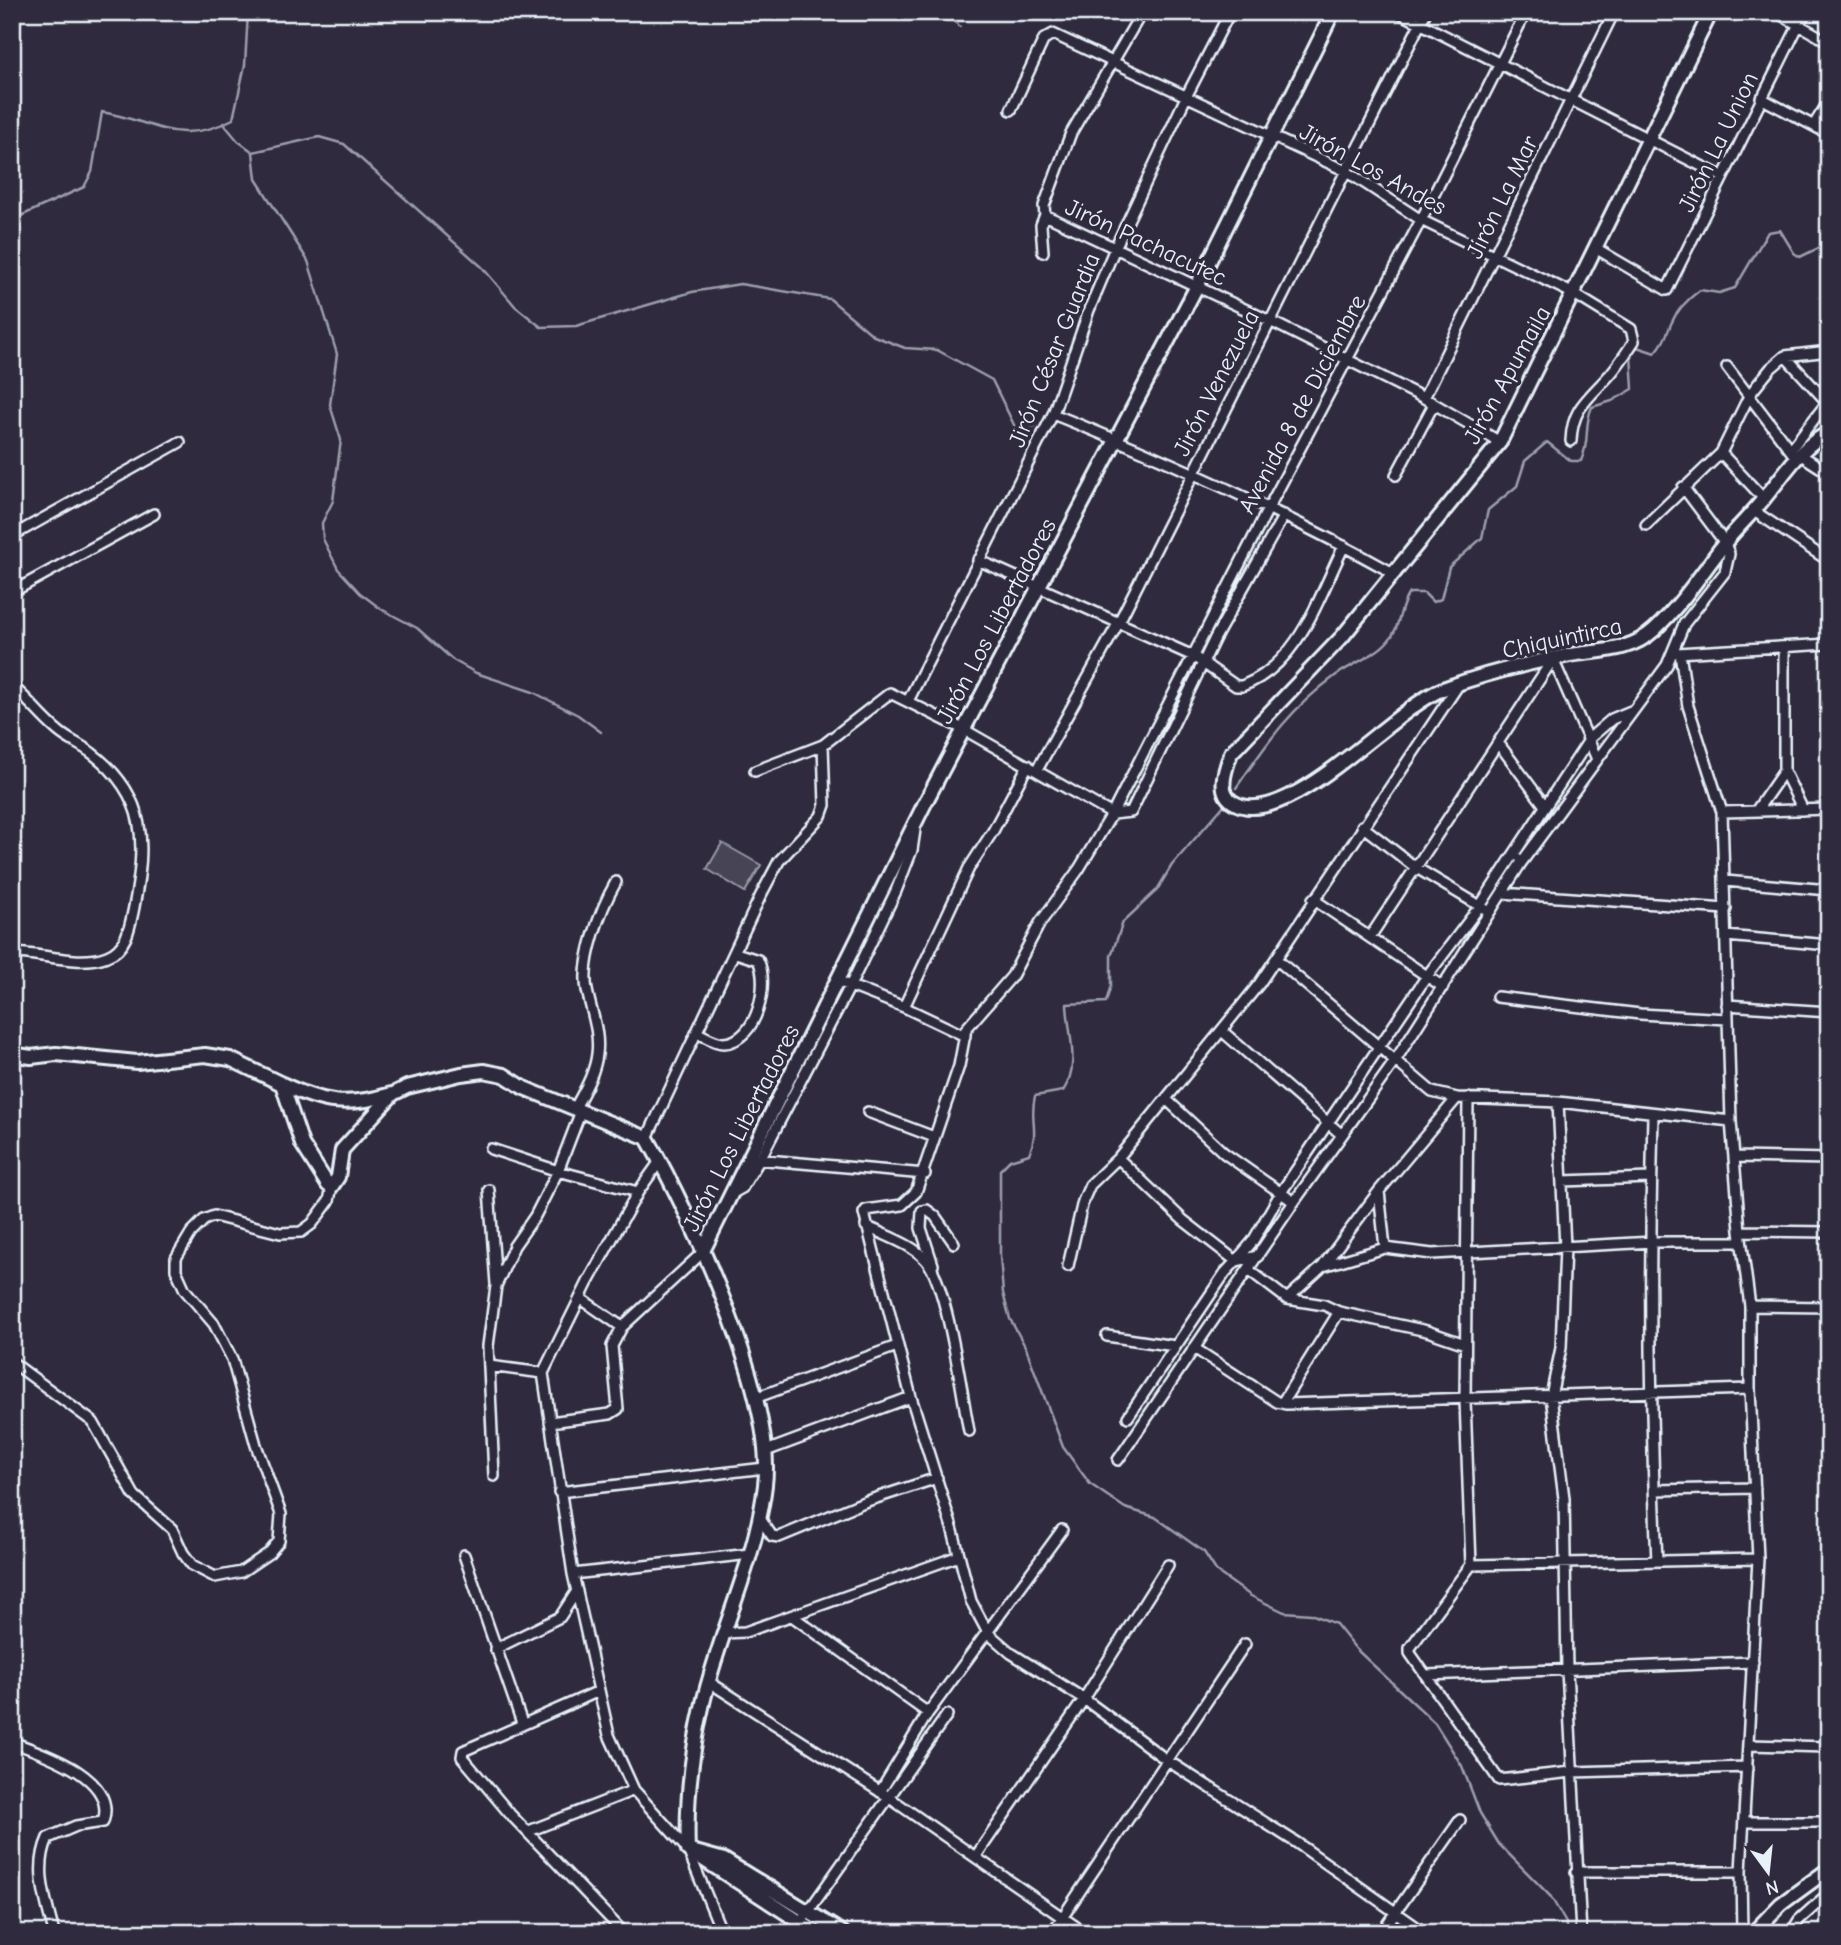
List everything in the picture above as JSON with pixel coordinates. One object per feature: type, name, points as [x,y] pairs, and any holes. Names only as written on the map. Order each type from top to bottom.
[{"type":"street","points":[[1043,252],[1041,225],[1044,210],[1072,133],[1142,12]]},
{"type":"street","name":"Jirón César Guardia","points":[[908,701],[1053,414],[1089,310],[1115,248],[1187,95],[1230,12]]},
{"type":"street","name":"Jirón Los Libertadores","points":[[702,1253],[730,1195],[754,1159],[844,984],[917,818],[1197,286],[1333,12]]},
{"type":"street","points":[[1398,12],[1649,137],[1723,177]]},
{"type":"street","name":"Jirón Venezuela","points":[[1037,770],[1118,622],[1426,12]]},
{"type":"street","name":"Avenida 8 de Diciembre","points":[[965,1036],[967,1029],[1012,976],[1040,923],[1079,869],[1112,814],[1269,507],[1421,220],[1525,12]]},
{"type":"street","name":"Jirón La Mar","points":[[1424,398],[1614,12]]},
{"type":"street","name":"Jirón Apumaila","points":[[1249,808],[1232,802],[1226,794],[1224,773],[1231,753],[1306,677],[1395,574],[1500,442],[1711,12]]},
{"type":"street","points":[[1776,12],[1829,42]]},
{"type":"street","name":"Jirón La Union","points":[[1597,249],[1667,290],[1805,12]]},
{"type":"street","name":"Jirón Los Andes","points":[[1011,110],[1044,39],[1053,34],[1346,171],[1421,220],[1574,294],[1631,328],[1634,341],[1623,358],[1577,408],[1571,441]]},
{"type":"street","points":[[1762,98],[1829,134]]},
{"type":"street","points":[[1814,125],[1829,101]]},
{"type":"street","name":"Jirón Pachacutec","points":[[1044,210],[1115,248],[1424,398],[1500,442]]},
{"type":"street","points":[[1646,525],[1721,453],[1750,394],[1785,356],[1829,351]]},
{"type":"street","points":[[1785,356],[1828,401],[1796,454]]},
{"type":"street","points":[[1727,366],[1796,454],[1829,473]]},
{"type":"street","points":[[1396,475],[1434,404]]},
{"type":"street","points":[[1053,414],[1192,471],[1269,507],[1395,574]]},
{"type":"street","name":"Chiquintirca","points":[[1249,808],[1266,808],[1287,800],[1422,697],[1460,683],[1553,659],[1636,644],[1655,629],[1704,573],[1725,543],[1764,499],[1796,454],[1829,433]]},
{"type":"street","points":[[12,536],[180,442]]},
{"type":"street","points":[[1721,453],[1764,499]]},
{"type":"street","points":[[1118,1460],[1294,1202],[1395,1061],[1521,863],[1596,757],[1676,653],[1684,624],[1725,572],[1729,554],[1725,543],[1683,487]]},
{"type":"street","points":[[1754,511],[1829,561]]},
{"type":"street","points":[[12,592],[153,514]]},
{"type":"street","points":[[755,771],[823,745],[885,694],[893,693],[963,729],[1112,814],[1133,810],[1205,664],[1215,638],[1284,515]]},
{"type":"street","points":[[978,560],[1193,656],[1236,686],[1242,686],[1279,664],[1293,649],[1344,546]]},
{"type":"street","points":[[1676,653],[1829,644]]},
{"type":"street","points":[[1784,647],[1784,771],[1803,810]]},
{"type":"street","points":[[1676,653],[1688,706],[1722,813],[1731,1121],[1736,1157],[1740,1237],[1750,1306],[1750,1389],[1758,1559],[1746,1822],[1741,1872],[1742,1933]]},
{"type":"street","points":[[1553,659],[1596,757]]},
{"type":"street","points":[[1370,937],[1553,659]]},
{"type":"street","points":[[1068,1266],[1083,1201],[1090,1185],[1118,1158],[1276,960],[1313,899],[1460,683]]},
{"type":"street","points":[[12,686],[57,730],[92,753],[128,788],[136,806],[140,858],[130,928],[124,944],[110,956],[77,960],[12,953]]},
{"type":"street","points":[[1128,1417],[1175,1346],[1252,1241],[1280,1194],[1380,1050],[1427,976],[1480,906],[1589,740],[1612,719],[1631,711]]},
{"type":"street","points":[[1499,744],[1545,806]]},
{"type":"street","points":[[646,1138],[779,861],[821,816],[825,805],[823,745]]},
{"type":"street","points":[[904,1007],[969,868],[993,831],[1027,765]]},
{"type":"street","points":[[1756,811],[1784,771]]},
{"type":"street","points":[[1722,813],[1829,809]]},
{"type":"street","points":[[1362,826],[1415,867],[1489,912]]},
{"type":"street","points":[[1514,854],[1521,863]]},
{"type":"street","points":[[1724,881],[1829,890]]},
{"type":"street","points":[[496,1286],[514,1246],[535,1216],[558,1171],[595,1064],[597,1052],[586,987],[588,964],[604,902],[616,882]]},
{"type":"street","points":[[1502,893],[1726,909]]},
{"type":"street","points":[[1313,899],[1443,987]]},
{"type":"street","points":[[1726,936],[1829,945]]},
{"type":"street","points":[[698,1033],[723,1043],[740,1038],[747,1031],[763,988],[764,971],[758,960],[736,953]]},
{"type":"street","points":[[1276,960],[1432,1092],[1457,1098],[1558,1102],[1731,1121]]},
{"type":"street","points":[[844,984],[904,1007],[965,1036],[959,1066],[934,1137],[925,1174],[916,1192],[902,1205],[866,1210],[864,1213],[911,1398],[937,1478],[971,1601],[988,1633],[1011,1653],[1084,1699],[1168,1761],[1297,1843],[1425,1933]]},
{"type":"street","points":[[1497,997],[1640,1014],[1727,1019]]},
{"type":"street","points":[[1727,1005],[1829,1012]]},
{"type":"street","points":[[1222,1031],[1342,1135]]},
{"type":"street","points":[[12,1054],[32,1057],[56,1054],[136,1062],[205,1055],[230,1059],[303,1094],[344,1104],[361,1103],[407,1087],[484,1071],[504,1075],[524,1088],[646,1138],[660,1161],[730,1320],[755,1398],[766,1451],[759,1517],[750,1554],[702,1704],[688,1807],[688,1850],[721,1930],[706,1933]]},
{"type":"street","points":[[282,1084],[302,1144],[328,1185],[332,1186]]},
{"type":"street","points":[[12,1362],[93,1422],[134,1495],[172,1529],[192,1565],[202,1572],[223,1578],[247,1568],[279,1542],[281,1514],[256,1445],[232,1359],[214,1324],[185,1290],[176,1270],[176,1258],[191,1233],[204,1220],[215,1216],[280,1233],[301,1232],[312,1224],[329,1201],[332,1186],[338,1177],[342,1150],[393,1094]]},
{"type":"street","points":[[1287,1299],[1323,1266],[1378,1191],[1457,1098]]},
{"type":"street","points":[[1468,1098],[1465,1400],[1471,1565],[1409,1650],[1499,1780],[1572,1772],[1748,1767]]},
{"type":"street","points":[[1166,1099],[1224,1153],[1294,1202]]},
{"type":"street","points":[[1558,1102],[1565,1247],[1561,1348],[1551,1396],[1564,1498],[1567,1670],[1581,1933]]},
{"type":"street","points":[[869,1112],[934,1137]]},
{"type":"street","points":[[1653,1114],[1650,1393],[1657,1561]]},
{"type":"street","points":[[491,1149],[558,1171],[638,1192]]},
{"type":"street","points":[[1736,1157],[1829,1159]]},
{"type":"street","points":[[1118,1158],[1182,1220],[1236,1261]]},
{"type":"street","points":[[754,1159],[925,1174]]},
{"type":"street","points":[[660,1161],[638,1192],[543,1373],[573,1574],[609,1735],[634,1790],[688,1850],[796,1927],[817,1933]]},
{"type":"street","points":[[1562,1181],[1651,1178]]},
{"type":"street","points":[[489,1190],[496,1286],[488,1346],[494,1476]]},
{"type":"street","points":[[1378,1191],[1385,1248]]},
{"type":"street","points":[[954,1244],[935,1216],[927,1210],[922,1211],[921,1228],[943,1298],[969,1431]]},
{"type":"street","points":[[866,1226],[916,1251],[934,1270]]},
{"type":"street","points":[[1323,1266],[1385,1248],[1432,1254],[1829,1232]]},
{"type":"street","points":[[550,1422],[610,1414],[618,1409],[612,1346],[622,1327],[702,1253]]},
{"type":"street","points":[[1236,1261],[1258,1256]]},
{"type":"street","points":[[1249,1270],[1287,1299],[1324,1305],[1339,1312],[1427,1331],[1465,1344]]},
{"type":"street","points":[[580,1298],[622,1327]]},
{"type":"street","points":[[1750,1306],[1829,1307]]},
{"type":"street","points":[[1282,1403],[1339,1312]]},
{"type":"street","points":[[1107,1336],[1175,1346]]},
{"type":"street","points":[[755,1398],[897,1346]]},
{"type":"street","points":[[1194,1348],[1282,1403],[1465,1400],[1750,1389]]},
{"type":"street","points":[[489,1366],[543,1373]]},
{"type":"street","points":[[766,1451],[911,1398]]},
{"type":"street","points":[[559,1492],[765,1468]]},
{"type":"street","points":[[759,1517],[772,1536],[779,1538],[864,1502],[937,1478]]},
{"type":"street","points":[[1654,1490],[1755,1488]]},
{"type":"street","points":[[796,1927],[810,1911],[883,1794],[928,1713],[1062,1530]]},
{"type":"street","points":[[573,1574],[750,1554]]},
{"type":"street","points":[[464,1555],[522,1723]]},
{"type":"street","points":[[724,1633],[745,1632],[959,1556]]},
{"type":"street","points":[[1471,1565],[1758,1559]]},
{"type":"street","points":[[975,1856],[1084,1699],[1168,1565]]},
{"type":"street","points":[[495,1649],[560,1617],[577,1591]]},
{"type":"street","points":[[792,1616],[928,1713]]},
{"type":"street","points":[[1052,1933],[1245,1644]]},
{"type":"street","points":[[1427,1675],[1754,1662]]},
{"type":"street","points":[[709,1682],[883,1794],[1085,1933]]},
{"type":"street","points":[[599,1691],[463,1751],[462,1757],[510,1814],[624,1933]]},
{"type":"street","points":[[883,1794],[947,1715]]},
{"type":"street","points":[[12,1742],[90,1779],[103,1794],[107,1810],[103,1822],[76,1826],[48,1838],[41,1854],[42,1887],[54,1933]]},
{"type":"street","points":[[1749,1745],[1829,1746]]},
{"type":"street","points":[[529,1831],[634,1790]]},
{"type":"street","points":[[1381,1933],[1460,1821]]},
{"type":"street","points":[[1746,1822],[1829,1822]]},
{"type":"street","points":[[688,1850],[724,1860],[843,1933]]},
{"type":"street","points":[[1753,1933],[1782,1904],[1829,1869]]},
{"type":"street","points":[[1576,1872],[1741,1872]]},
{"type":"street","points":[[1791,1933],[1799,1920],[1829,1893]]},
{"type":"shaded area","points":[[722,843],[761,865],[745,892],[707,869]]},
{"type":"waterway","points":[[12,220],[84,187],[92,172],[102,112],[181,132],[214,127],[233,119],[245,65],[248,12]]},
{"type":"waterway","points":[[946,12],[960,27]]},
{"type":"waterway","points":[[224,124],[238,141],[253,152],[319,137],[344,144],[482,267],[515,306],[541,327],[576,326],[692,292],[740,284],[830,299],[874,336],[905,348],[937,350],[992,380],[1016,429],[1035,426]]},
{"type":"waterway","points":[[253,152],[256,179],[308,261],[337,354],[330,405],[341,440],[333,501],[322,523],[323,539],[338,569],[360,593],[381,609],[417,628],[453,660],[476,673],[533,692],[578,715],[601,732]]},
{"type":"waterway","points":[[1236,788],[1269,741],[1305,701],[1335,676],[1388,641],[1409,593],[1424,593],[1433,602],[1441,599],[1449,567],[1482,538],[1488,510],[1517,486],[1525,461],[1547,442],[1571,461],[1581,461],[1592,407],[1612,401],[1633,389],[1631,355],[1637,347],[1655,353],[1663,343],[1676,314],[1687,301],[1700,290],[1719,293],[1735,288],[1768,232],[1780,230],[1794,253],[1800,257],[1829,243]]},
{"type":"waterway","points":[[1225,804],[1172,865],[1157,890],[1123,922],[1111,956],[1111,985],[1106,1002],[1067,1004],[1072,1049],[1068,1081],[1063,1091],[1035,1096],[1034,1138],[1029,1154],[1010,1160],[1000,1170],[1000,1256],[1003,1293],[1010,1319],[1026,1348],[1063,1447],[1090,1484],[1125,1508],[1155,1517],[1204,1552],[1217,1572],[1251,1596],[1284,1612],[1311,1614],[1336,1624],[1356,1649],[1435,1723],[1462,1766],[1480,1813],[1499,1844],[1551,1897],[1566,1923],[1566,1933]]}]
